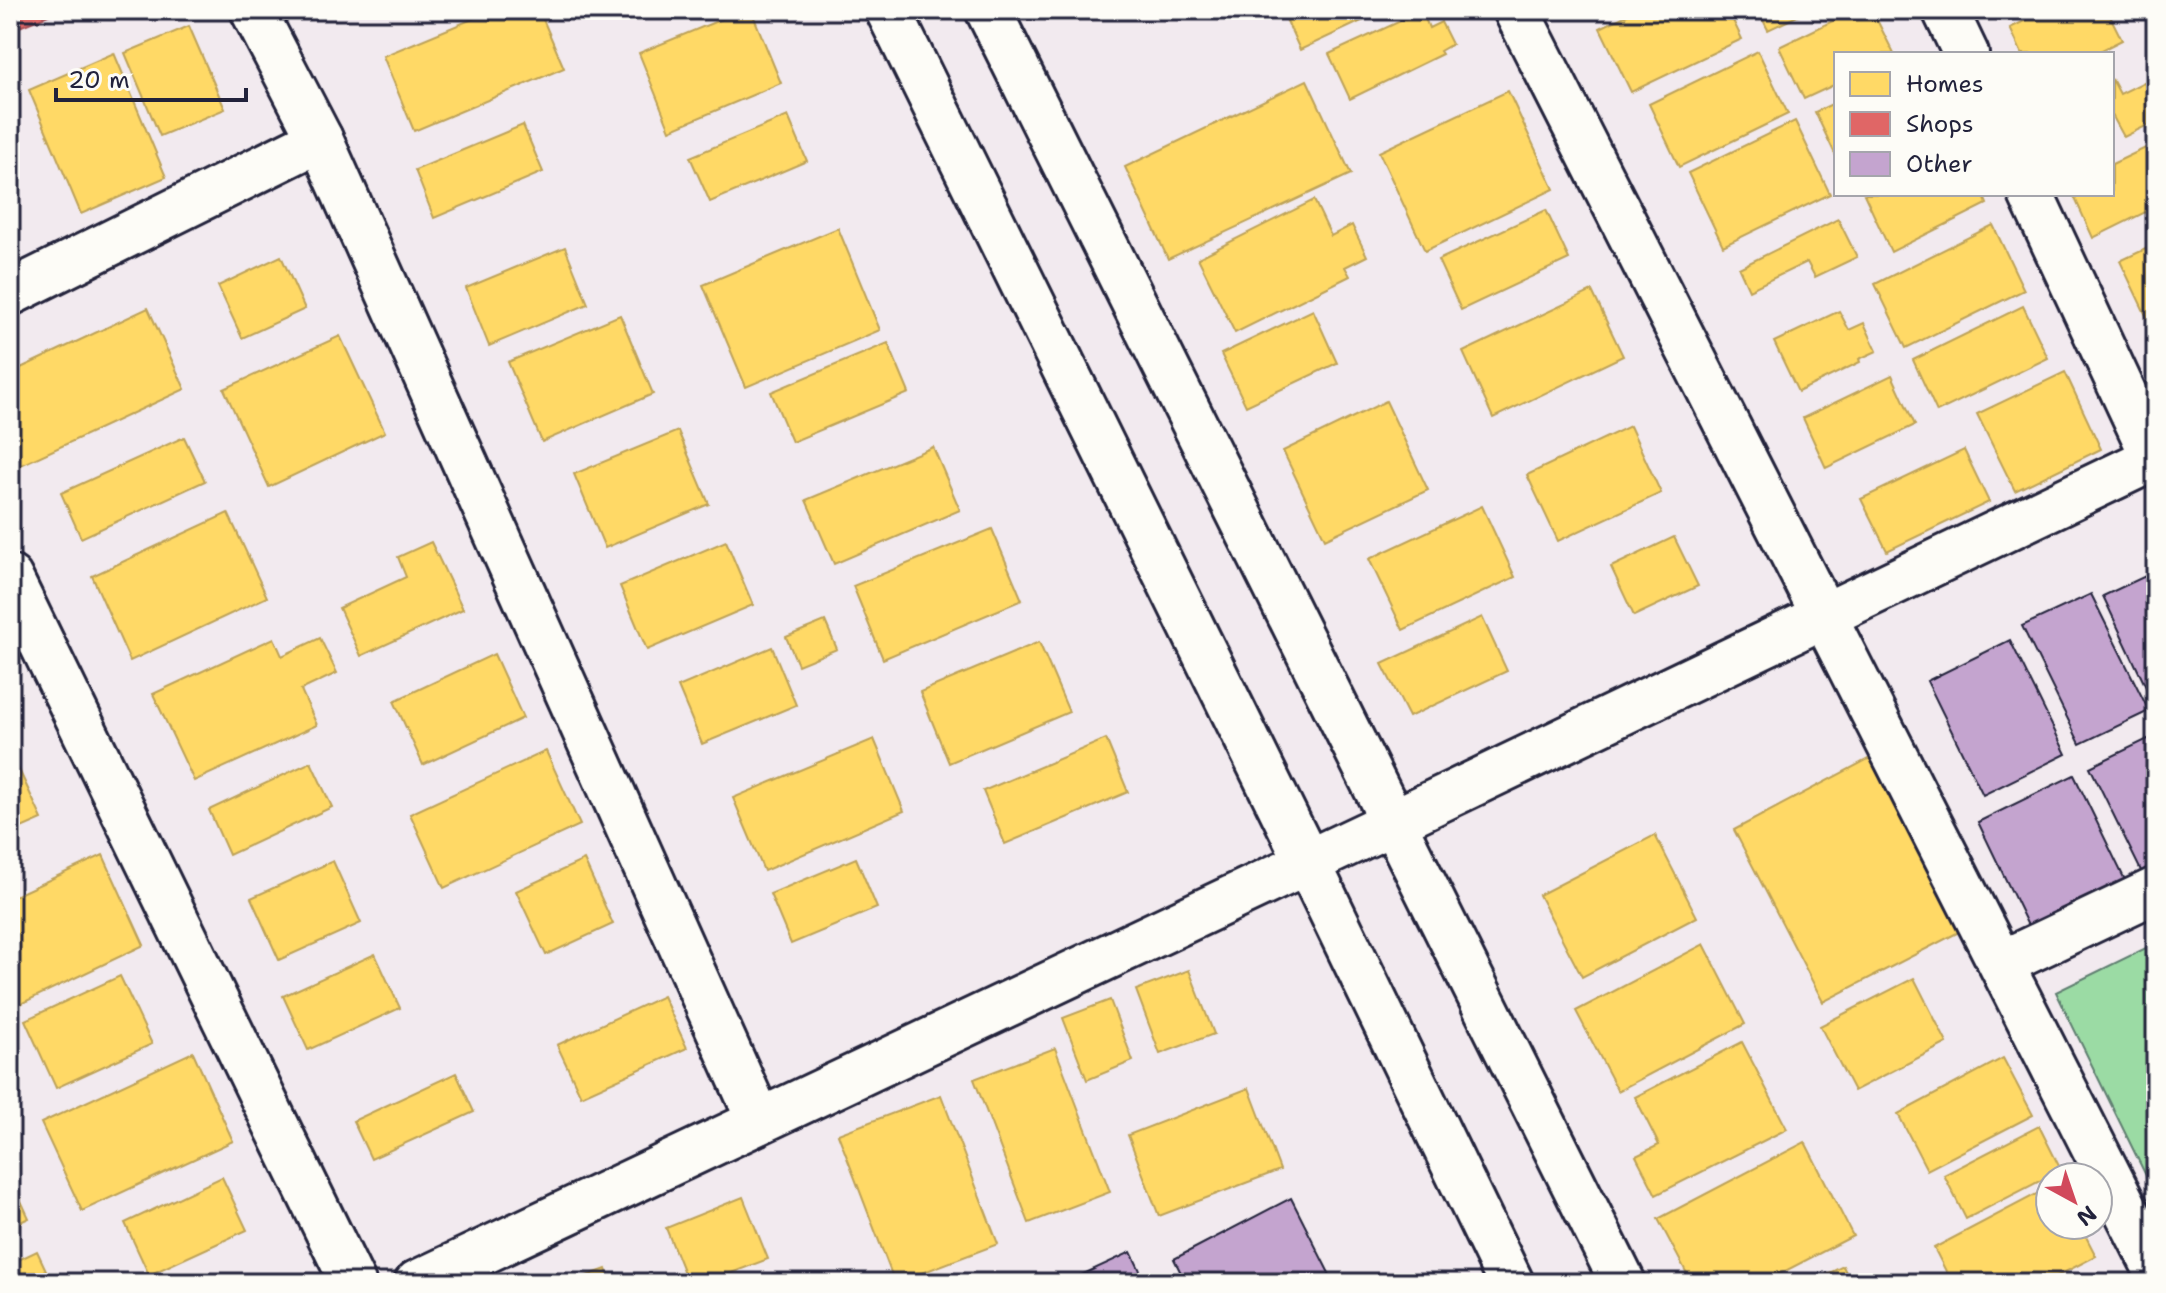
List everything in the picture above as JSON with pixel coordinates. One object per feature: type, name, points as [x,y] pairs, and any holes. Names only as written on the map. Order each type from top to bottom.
[{"type":"street","points":[[253,10],[320,139],[759,1120]]},
{"type":"street","points":[[888,10],[1511,1283]]},
{"type":"street","points":[[988,10],[1623,1283]]},
{"type":"street","points":[[1516,10],[2156,1269]]},
{"type":"street","points":[[1945,10],[1965,52]]},
{"type":"street","points":[[10,293],[320,139]]},
{"type":"street","points":[[417,1283],[2155,458],[2032,196]]},
{"type":"street","points":[[10,578],[353,1283]]},
{"type":"street","points":[[2002,963],[2156,890]]},
{"type":"green space","points":[[2156,943],[2156,1196],[2056,992]]},
{"type":"building: Homes","points":[[494,10],[539,10],[564,68],[414,131],[383,56]]},
{"type":"building: Homes","points":[[611,10],[642,10],[616,21]]},
{"type":"building: Homes","points":[[744,10],[751,10],[781,83],[670,130],[639,53]]},
{"type":"building: Homes","points":[[1282,10],[1385,10],[1300,50]]},
{"type":"building: Homes","points":[[1637,10],[1728,10],[1742,39],[1631,92],[1600,28]]},
{"type":"building: Homes","points":[[1758,10],[1810,10],[1768,30]]},
{"type":"building: Homes","points":[[1855,10],[1872,10],[1893,52],[1834,52],[1834,85],[1804,99],[1779,47]]},
{"type":"building: Homes","points":[[2047,10],[2107,10],[2122,40],[2098,52],[2021,52],[2010,28]]},
{"type":"building: Homes","points":[[1422,11],[1429,28],[1441,22],[1452,44],[1440,51],[1442,54],[1350,99],[1329,54]]},
{"type":"building: Homes","points":[[189,26],[225,109],[160,136],[125,53]]},
{"type":"building: Homes","points":[[1758,51],[1788,114],[1679,167],[1649,104]]},
{"type":"building: Homes","points":[[114,53],[166,177],[81,214],[29,90]]},
{"type":"building: Homes","points":[[2156,76],[2156,121],[2124,137],[2114,119],[2114,83],[2120,94]]},
{"type":"building: Homes","points":[[1307,80],[1351,174],[1168,259],[1125,167]]},
{"type":"building: Homes","points":[[1508,91],[1554,189],[1425,251],[1379,152]]},
{"type":"building: Homes","points":[[1834,103],[1834,152],[1815,112]]},
{"type":"building: Homes","points":[[788,116],[807,161],[710,202],[690,157]]},
{"type":"building: Homes","points":[[1795,121],[1830,194],[1723,246],[1688,173]]},
{"type":"building: Homes","points":[[523,125],[543,172],[434,218],[415,170]]},
{"type":"building: Homes","points":[[2156,143],[2156,207],[2093,238],[2074,196],[2114,196],[2114,163]]},
{"type":"building: Homes","points":[[1865,196],[1984,196],[1987,204],[1891,252]]},
{"type":"building: Homes","points":[[1314,200],[1331,236],[1352,225],[1367,256],[1345,267],[1350,276],[1235,333],[1198,258]]},
{"type":"building: Homes","points":[[1546,210],[1569,259],[1461,310],[1438,260]]},
{"type":"building: Homes","points":[[1838,219],[1857,257],[1815,277],[1807,262],[1749,290],[1739,268]]},
{"type":"building: Homes","points":[[1993,225],[2024,290],[1906,348],[1875,284]]},
{"type":"building: Homes","points":[[838,228],[880,330],[746,387],[703,285]]},
{"type":"building: Homes","points":[[2156,244],[2156,326],[2152,328],[2120,261]]},
{"type":"building: Homes","points":[[565,247],[588,304],[489,346],[466,288]]},
{"type":"building: Homes","points":[[281,256],[305,309],[242,338],[218,286]]},
{"type":"building: Homes","points":[[1592,291],[1623,356],[1493,418],[1463,352]]},
{"type":"building: Homes","points":[[2023,306],[2048,358],[1937,412],[1913,360]]},
{"type":"building: Homes","points":[[148,308],[185,389],[19,466],[10,446],[10,373]]},
{"type":"building: Homes","points":[[1313,310],[1337,363],[1246,406],[1221,354]]},
{"type":"building: Homes","points":[[1839,311],[1849,330],[1864,323],[1877,351],[1798,392],[1774,342]]},
{"type":"building: Homes","points":[[620,315],[653,394],[542,442],[508,362]]},
{"type":"building: Homes","points":[[340,336],[385,432],[269,487],[224,389]]},
{"type":"building: Homes","points":[[888,343],[909,393],[792,442],[771,392]]},
{"type":"building: Homes","points":[[2065,372],[2101,449],[2015,491],[1977,414]]},
{"type":"building: Homes","points":[[1892,375],[1915,425],[1826,468],[1803,418]]},
{"type":"building: Homes","points":[[1386,401],[1428,490],[1325,539],[1283,451]]},
{"type":"building: Homes","points":[[1630,426],[1661,493],[1558,541],[1527,475]]},
{"type":"building: Homes","points":[[678,431],[709,504],[605,548],[574,474]]},
{"type":"building: Homes","points":[[184,437],[205,481],[81,538],[61,493]]},
{"type":"building: Homes","points":[[933,447],[960,510],[834,564],[806,500]]},
{"type":"building: Homes","points":[[1964,450],[1989,502],[1887,551],[1861,499]]},
{"type":"building: Homes","points":[[1482,506],[1515,577],[1403,630],[1369,559]]},
{"type":"building: Homes","points":[[228,513],[267,597],[130,661],[92,576]]},
{"type":"building: Homes","points":[[992,529],[1022,600],[883,659],[853,586]]},
{"type":"building: Homes","points":[[1674,537],[1698,586],[1634,616],[1611,567]]},
{"type":"building: Homes","points":[[726,541],[753,605],[647,650],[620,586]]},
{"type":"building: Homes","points":[[431,542],[463,609],[361,656],[339,608],[406,577],[398,557]]},
{"type":"building: Homes","points":[[1482,617],[1507,671],[1409,717],[1382,664]]},
{"type":"building: Homes","points":[[825,621],[837,649],[798,665],[786,637]]},
{"type":"building: Homes","points":[[274,638],[282,656],[320,638],[337,673],[301,690],[317,725],[194,781],[153,694]]},
{"type":"building: Homes","points":[[1039,642],[1069,712],[949,763],[920,692]]},
{"type":"building: Homes","points":[[772,647],[796,705],[702,744],[678,687]]},
{"type":"building: Homes","points":[[494,654],[523,718],[423,765],[394,701]]},
{"type":"building: Homes","points":[[874,739],[904,811],[764,871],[733,798]]},
{"type":"building: Homes","points":[[1106,739],[1128,792],[1005,844],[983,791]]},
{"type":"building: Homes","points":[[546,751],[580,825],[444,888],[410,814]]},
{"type":"building: Homes","points":[[1870,758],[1959,932],[1823,1002],[1734,830]]},
{"type":"building: Homes","points":[[14,759],[42,819],[10,833],[10,761]]},
{"type":"building: Homes","points":[[311,762],[332,807],[229,855],[209,810]]},
{"type":"building: Homes","points":[[1655,835],[1697,917],[1582,977],[1539,895]]},
{"type":"building: Homes","points":[[103,855],[144,945],[10,1009],[10,898]]},
{"type":"building: Homes","points":[[856,858],[877,908],[791,944],[770,894]]},
{"type":"building: Homes","points":[[584,860],[613,924],[546,955],[516,891]]},
{"type":"building: Homes","points":[[333,861],[361,923],[279,960],[251,898]]},
{"type":"building: Homes","points":[[1704,944],[1745,1024],[1618,1091],[1576,1011]]},
{"type":"building: Homes","points":[[375,954],[400,1008],[308,1050],[283,996]]},
{"type":"building: Homes","points":[[1189,970],[1214,1034],[1160,1054],[1136,990]]},
{"type":"building: Homes","points":[[120,976],[152,1044],[56,1088],[25,1020]]},
{"type":"building: Homes","points":[[1914,978],[1947,1043],[1854,1091],[1820,1026]]},
{"type":"building: Homes","points":[[663,996],[687,1048],[581,1096],[557,1045]]},
{"type":"building: Homes","points":[[1110,1000],[1133,1061],[1087,1080],[1063,1018]]},
{"type":"building: Homes","points":[[1742,1042],[1787,1129],[1656,1195],[1636,1156],[1659,1145],[1635,1097]]},
{"type":"building: Homes","points":[[1055,1048],[1110,1192],[1029,1223],[974,1079]]},
{"type":"building: Homes","points":[[193,1052],[233,1141],[82,1211],[41,1123]]},
{"type":"building: Homes","points":[[2003,1058],[2033,1115],[1927,1170],[1898,1114]]},
{"type":"building: Homes","points":[[456,1073],[474,1112],[371,1159],[353,1121]]},
{"type":"building: Homes","points":[[1249,1088],[1280,1170],[1159,1216],[1128,1135]]},
{"type":"building: Homes","points":[[941,1095],[998,1244],[895,1283],[838,1134]]},
{"type":"building: Homes","points":[[2039,1126],[2056,1161],[2034,1161],[2034,1184],[1966,1219],[1944,1175]]},
{"type":"building: Homes","points":[[1805,1142],[1853,1236],[1762,1283],[1692,1283],[1658,1219]]},
{"type":"building: Homes","points":[[10,1177],[29,1218],[10,1227]]},
{"type":"building: Homes","points":[[222,1177],[247,1230],[149,1275],[125,1223]]},
{"type":"building: Homes","points":[[2034,1195],[2034,1241],[2088,1241],[2096,1256],[2044,1283],[1952,1283],[1934,1248]]},
{"type":"building: Homes","points":[[743,1197],[768,1259],[705,1283],[688,1283],[666,1228]]},
{"type":"building: Homes","points":[[37,1251],[52,1283],[10,1283],[10,1264]]},
{"type":"building: Homes","points":[[1843,1266],[1851,1283],[1810,1283]]},
{"type":"building: Homes","points":[[606,1269],[611,1283],[567,1283]]},
{"type":"building: Shops","points":[[10,10],[60,10],[10,31]]},
{"type":"building: Other","points":[[2156,571],[2156,701],[2153,702],[2103,596]]},
{"type":"building: Other","points":[[2091,594],[2149,711],[2080,744],[2022,626]]},
{"type":"building: Other","points":[[2010,640],[2066,754],[1983,795],[1927,681]]},
{"type":"building: Other","points":[[2156,735],[2156,874],[2145,879],[2090,767]]},
{"type":"building: Other","points":[[2074,775],[2126,882],[2030,930],[1978,822]]},
{"type":"building: Other","points":[[1291,1198],[1334,1283],[1186,1283],[1174,1259]]},
{"type":"building: Other","points":[[1131,1252],[1146,1283],[1064,1283]]}]
